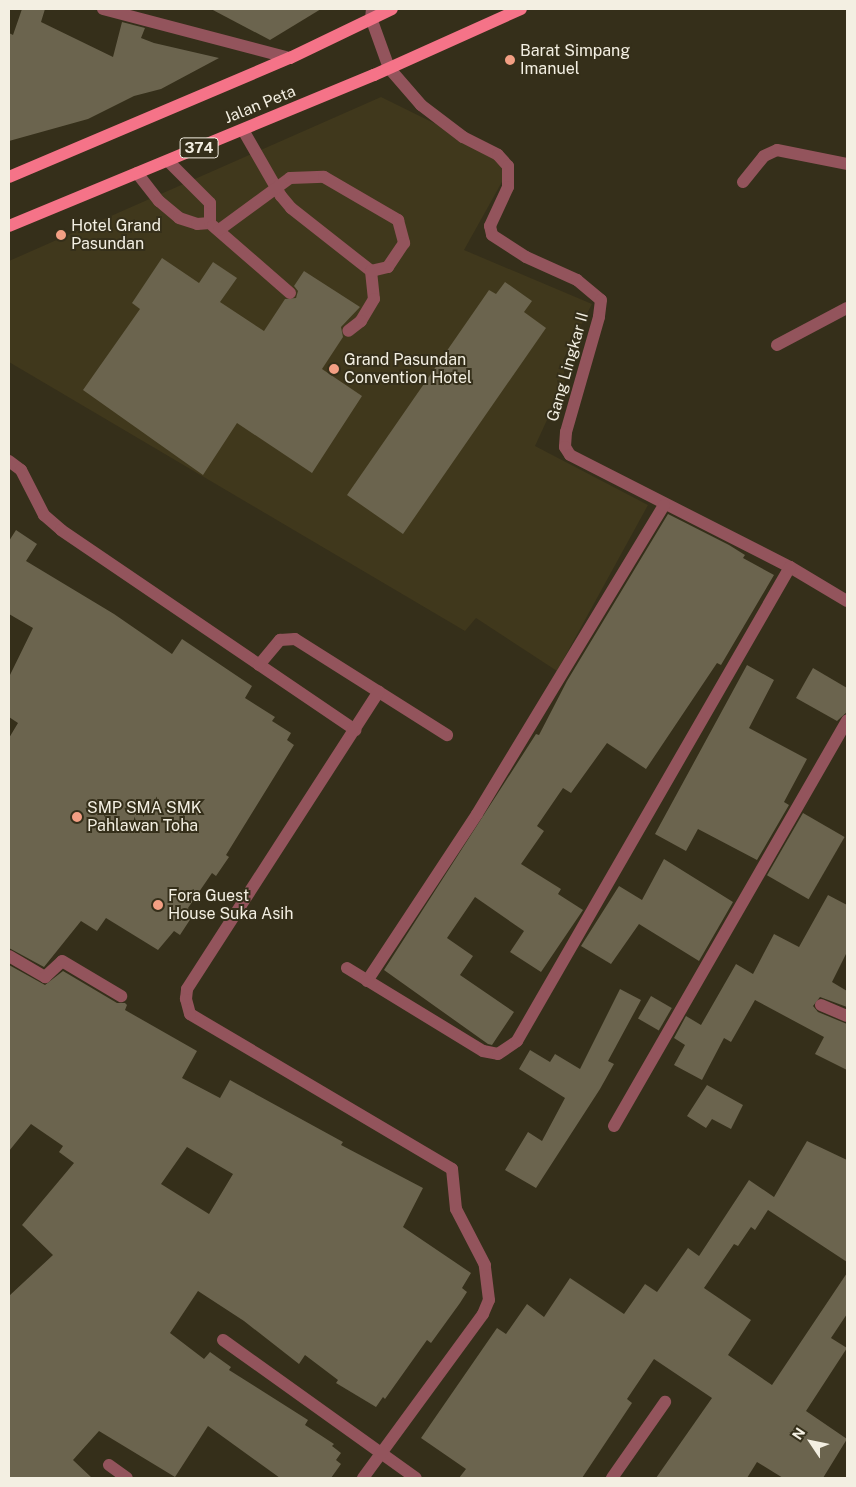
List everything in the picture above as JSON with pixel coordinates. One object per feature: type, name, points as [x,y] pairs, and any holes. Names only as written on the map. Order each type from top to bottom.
[{"type":"main road","name":"Jalan Peta","points":[[9,177],[290,58],[372,13],[392,9]]},
{"type":"main road","name":"Jalan Peta","points":[[9,226],[390,68],[522,9]]},
{"type":"street","points":[[103,9],[290,58]]},
{"type":"street","name":"Gang Lingkar II","points":[[372,13],[390,68],[437,119],[498,155],[508,166],[508,186],[490,226],[497,242],[577,280],[601,300],[600,317],[566,432],[565,447],[577,461],[790,567],[847,601]]},
{"type":"street","points":[[243,130],[276,187],[291,208],[371,271],[374,299],[361,322],[348,330]]},
{"type":"street","points":[[743,182],[764,156],[777,150],[847,164]]},
{"type":"street","points":[[168,161],[210,203],[214,226]]},
{"type":"street","points":[[137,173],[160,201],[179,218],[197,224],[214,226],[290,293]]},
{"type":"street","points":[[214,226],[290,178],[324,178],[398,220],[404,243],[388,267],[371,271]]},
{"type":"street","points":[[777,344],[847,308]]},
{"type":"street","points":[[9,461],[21,470],[44,515],[61,530],[355,730]]},
{"type":"street","points":[[367,981],[477,814],[664,505]]},
{"type":"street","points":[[347,968],[482,1051],[498,1054],[517,1041],[790,567]]},
{"type":"street","points":[[259,665],[280,640],[295,639],[447,735]]},
{"type":"street","points":[[363,1478],[483,1314],[489,1300],[485,1265],[456,1209],[452,1169],[190,1014],[186,999],[188,989],[355,730],[378,691]]},
{"type":"street","points":[[614,1126],[847,720]]},
{"type":"street","points":[[9,956],[45,977],[62,962],[122,996]]},
{"type":"street","points":[[821,1005],[847,1016]]},
{"type":"street","points":[[223,1340],[381,1455],[416,1478]]},
{"type":"street","points":[[612,1478],[666,1402]]},
{"type":"street","points":[[109,1465],[127,1478]]},
{"type":"shaded area","points":[[381,97],[513,162],[464,250],[592,304],[563,360],[565,381],[535,446],[648,505],[557,671],[476,618],[465,631],[9,362],[9,261]]},
{"type":"building","points":[[22,9],[45,9],[41,22],[113,57],[122,22],[145,28],[141,38],[154,43],[219,58],[161,89],[134,96],[88,119],[9,141],[9,33],[13,35]]},
{"type":"building","points":[[211,9],[321,9],[270,40]]},
{"type":"building","points":[[162,258],[199,283],[213,262],[237,278],[220,302],[264,331],[285,299],[296,298],[298,291],[294,286],[304,271],[360,307],[341,327],[343,337],[322,369],[362,396],[312,473],[237,423],[203,475],[83,390],[140,309],[132,303]]},
{"type":"building","points":[[505,282],[532,301],[524,312],[546,328],[403,534],[347,495],[489,290],[496,294]]},
{"type":"building","points":[[668,514],[729,545],[745,555],[743,558],[774,575],[721,665],[717,663],[646,769],[607,743],[571,793],[563,788],[537,826],[544,831],[521,864],[561,889],[558,894],[583,910],[541,972],[510,952],[524,931],[475,897],[447,938],[473,956],[460,975],[514,1012],[492,1045],[488,1044],[384,970],[536,734],[539,735],[567,681]]},
{"type":"building","points":[[16,530],[37,544],[26,561],[114,614],[172,654],[182,639],[252,686],[245,698],[275,717],[272,721],[291,733],[287,740],[294,745],[226,855],[229,857],[216,876],[212,873],[188,908],[195,912],[180,935],[174,931],[158,950],[106,918],[97,931],[81,921],[44,967],[9,948],[9,738],[18,723],[9,717],[9,677],[33,628],[9,614],[9,541]]},
{"type":"building","points":[[747,665],[774,680],[749,728],[807,759],[784,802],[789,805],[757,860],[698,829],[686,851],[655,834]]},
{"type":"building","points":[[813,668],[847,688],[847,712],[837,721],[796,698]]},
{"type":"building","points":[[803,813],[845,837],[809,899],[767,875]]},
{"type":"building","points":[[664,859],[733,902],[699,961],[639,924],[611,964],[581,946],[619,886],[642,900]]},
{"type":"building","points":[[828,895],[847,905],[847,952],[832,982],[847,991],[847,1007],[820,997],[813,1006],[818,1012],[847,1024],[847,1070],[815,1054],[824,1037],[755,1000],[731,1042],[724,1038],[702,1080],[674,1065],[685,1045],[674,1038],[686,1016],[701,1025],[736,964],[753,974],[774,934],[799,947]]},
{"type":"building","points":[[9,965],[45,985],[63,971],[117,1003],[125,1003],[127,1005],[125,1010],[197,1051],[182,1078],[220,1098],[230,1080],[343,1142],[341,1145],[423,1188],[403,1227],[471,1273],[462,1288],[467,1292],[431,1343],[427,1340],[385,1399],[383,1397],[376,1407],[336,1383],[338,1380],[305,1355],[299,1364],[244,1321],[198,1291],[170,1333],[204,1359],[210,1352],[231,1367],[229,1370],[308,1420],[305,1425],[334,1444],[332,1446],[341,1453],[336,1460],[341,1464],[331,1478],[280,1478],[208,1426],[175,1477],[99,1431],[73,1460],[92,1478],[9,1478],[9,1296],[53,1255],[22,1225],[74,1163],[59,1152],[63,1146],[31,1124],[9,1151]],"holes":[[[187,1147],[233,1174],[209,1214],[161,1184]]]},
{"type":"building","points":[[620,989],[641,1000],[608,1061],[614,1064],[536,1188],[505,1170],[528,1132],[542,1141],[565,1098],[519,1069],[530,1050],[550,1062],[555,1054],[580,1069]]},
{"type":"building","points":[[651,996],[672,1008],[659,1031],[638,1019]]},
{"type":"building","points":[[707,1085],[743,1105],[731,1129],[712,1119],[706,1128],[687,1116]]},
{"type":"building","points":[[807,1141],[847,1160],[847,1262],[768,1210],[755,1230],[751,1227],[738,1246],[734,1244],[704,1288],[751,1320],[728,1355],[772,1385],[847,1273],[847,1314],[831,1338],[847,1348],[806,1411],[847,1439],[823,1478],[783,1478],[757,1462],[747,1478],[656,1478],[712,1398],[654,1359],[627,1399],[632,1403],[582,1478],[459,1478],[466,1469],[421,1438],[497,1328],[506,1334],[527,1304],[544,1317],[570,1278],[624,1314],[645,1284],[657,1292],[688,1248],[699,1256],[749,1180],[774,1197]]},
{"type":"place","name":"Barat Simpang Imanuel","points":[[510,60]]},
{"type":"place","name":"Hotel Grand Pasundan","points":[[61,235]]},
{"type":"place","name":"Grand Pasundan Convention Hotel","points":[[334,369]]},
{"type":"place","name":"SMP SMA SMK Pahlawan Toha","points":[[77,817]]},
{"type":"place","name":"Fora Guest House Suka Asih","points":[[158,905]]}]
